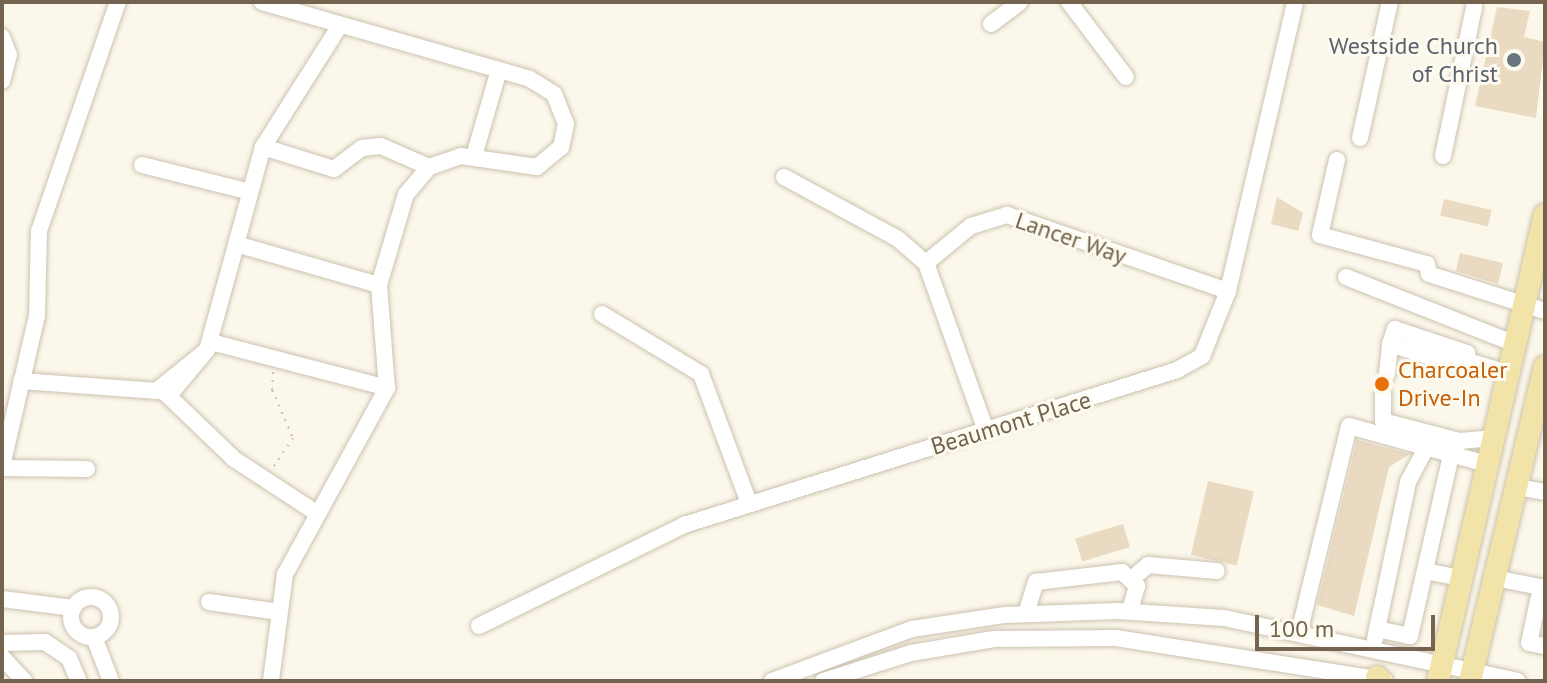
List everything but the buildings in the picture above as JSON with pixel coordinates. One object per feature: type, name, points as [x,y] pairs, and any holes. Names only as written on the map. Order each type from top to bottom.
[{"type":"main road","points":[[1440,672],[1515,344],[1534,309],[1545,215]]},
{"type":"main road","points":[[1471,676],[1545,367]]},
{"type":"street","points":[[87,469],[2,467],[39,303],[39,231],[118,2]]},
{"type":"street","points":[[262,2],[499,70],[554,94],[565,136],[537,167],[474,156],[429,167],[406,194],[379,285],[387,388],[285,574],[271,681]]},
{"type":"street","points":[[991,24],[1020,2]]},
{"type":"street","points":[[1069,2],[1126,77]]},
{"type":"street","name":"Beaumont Place","points":[[479,626],[684,525],[1191,365],[1211,344],[1228,291],[1295,2]]},
{"type":"street","points":[[1360,138],[1390,2]]},
{"type":"street","points":[[1443,156],[1474,7]]},
{"type":"street","points":[[21,381],[182,388],[209,346],[263,147],[340,25]]},
{"type":"street","points":[[2,37],[9,55],[2,79]]},
{"type":"street","points":[[474,156],[499,70]]},
{"type":"street","points":[[263,147],[334,169],[362,148],[381,146],[429,167]]},
{"type":"street","points":[[1337,160],[1320,235],[1427,264],[1429,274],[1534,309]]},
{"type":"street","points":[[142,165],[250,192]]},
{"type":"street","points":[[784,177],[898,239],[926,263],[986,431]]},
{"type":"street","name":"Lancer Way","points":[[926,263],[979,222],[1007,215],[1228,291]]},
{"type":"street","points":[[236,244],[379,285]]},
{"type":"street","points":[[1346,277],[1439,311],[1515,344]]},
{"type":"street","points":[[1439,311],[1448,281]]},
{"type":"street","points":[[602,314],[701,374],[749,503]]},
{"type":"street","points":[[1387,374],[1390,344],[1461,367],[1464,360],[1508,373]]},
{"type":"street","points":[[209,346],[277,359],[387,388]]},
{"type":"street","points":[[160,388],[206,436],[318,514]]},
{"type":"street","points":[[1383,393],[1383,421],[1460,441],[1493,438]]},
{"type":"street","points":[[1299,633],[1349,426],[1425,450],[1487,464]]},
{"type":"street","points":[[1373,648],[1408,482],[1425,450]]},
{"type":"street","points":[[1377,629],[1410,636],[1451,456]]},
{"type":"street","points":[[1517,487],[1545,492]]},
{"type":"street","points":[[1116,638],[1135,576],[1148,565],[1217,571]]},
{"type":"street","points":[[1425,571],[1461,578]]},
{"type":"street","points":[[1026,614],[1036,582],[1135,576]]},
{"type":"street","points":[[1495,578],[1543,588],[1529,643],[1545,646]]},
{"type":"street","points":[[2,599],[73,608],[89,596],[108,605],[110,625],[86,635],[65,655]]},
{"type":"street","points":[[209,602],[279,612]]},
{"type":"street","points":[[73,608],[111,681]]},
{"type":"street","points":[[772,681],[875,639],[1026,614],[1124,611],[1224,618],[1373,648],[1440,672],[1517,681]]},
{"type":"street","points":[[2,643],[33,638],[65,655],[79,681]]},
{"type":"street","points":[[823,681],[911,653],[994,639],[1116,638],[1383,680]]},
{"type":"street","points":[[2,657],[24,681]]},
{"type":"path","points":[[264,478],[293,438],[272,390],[277,359]]},
{"type":"place","name":"Westside Church of Christ","points":[[1514,60]]},
{"type":"place","name":"Charcoaler Drive-In","points":[[1382,384]]}]
